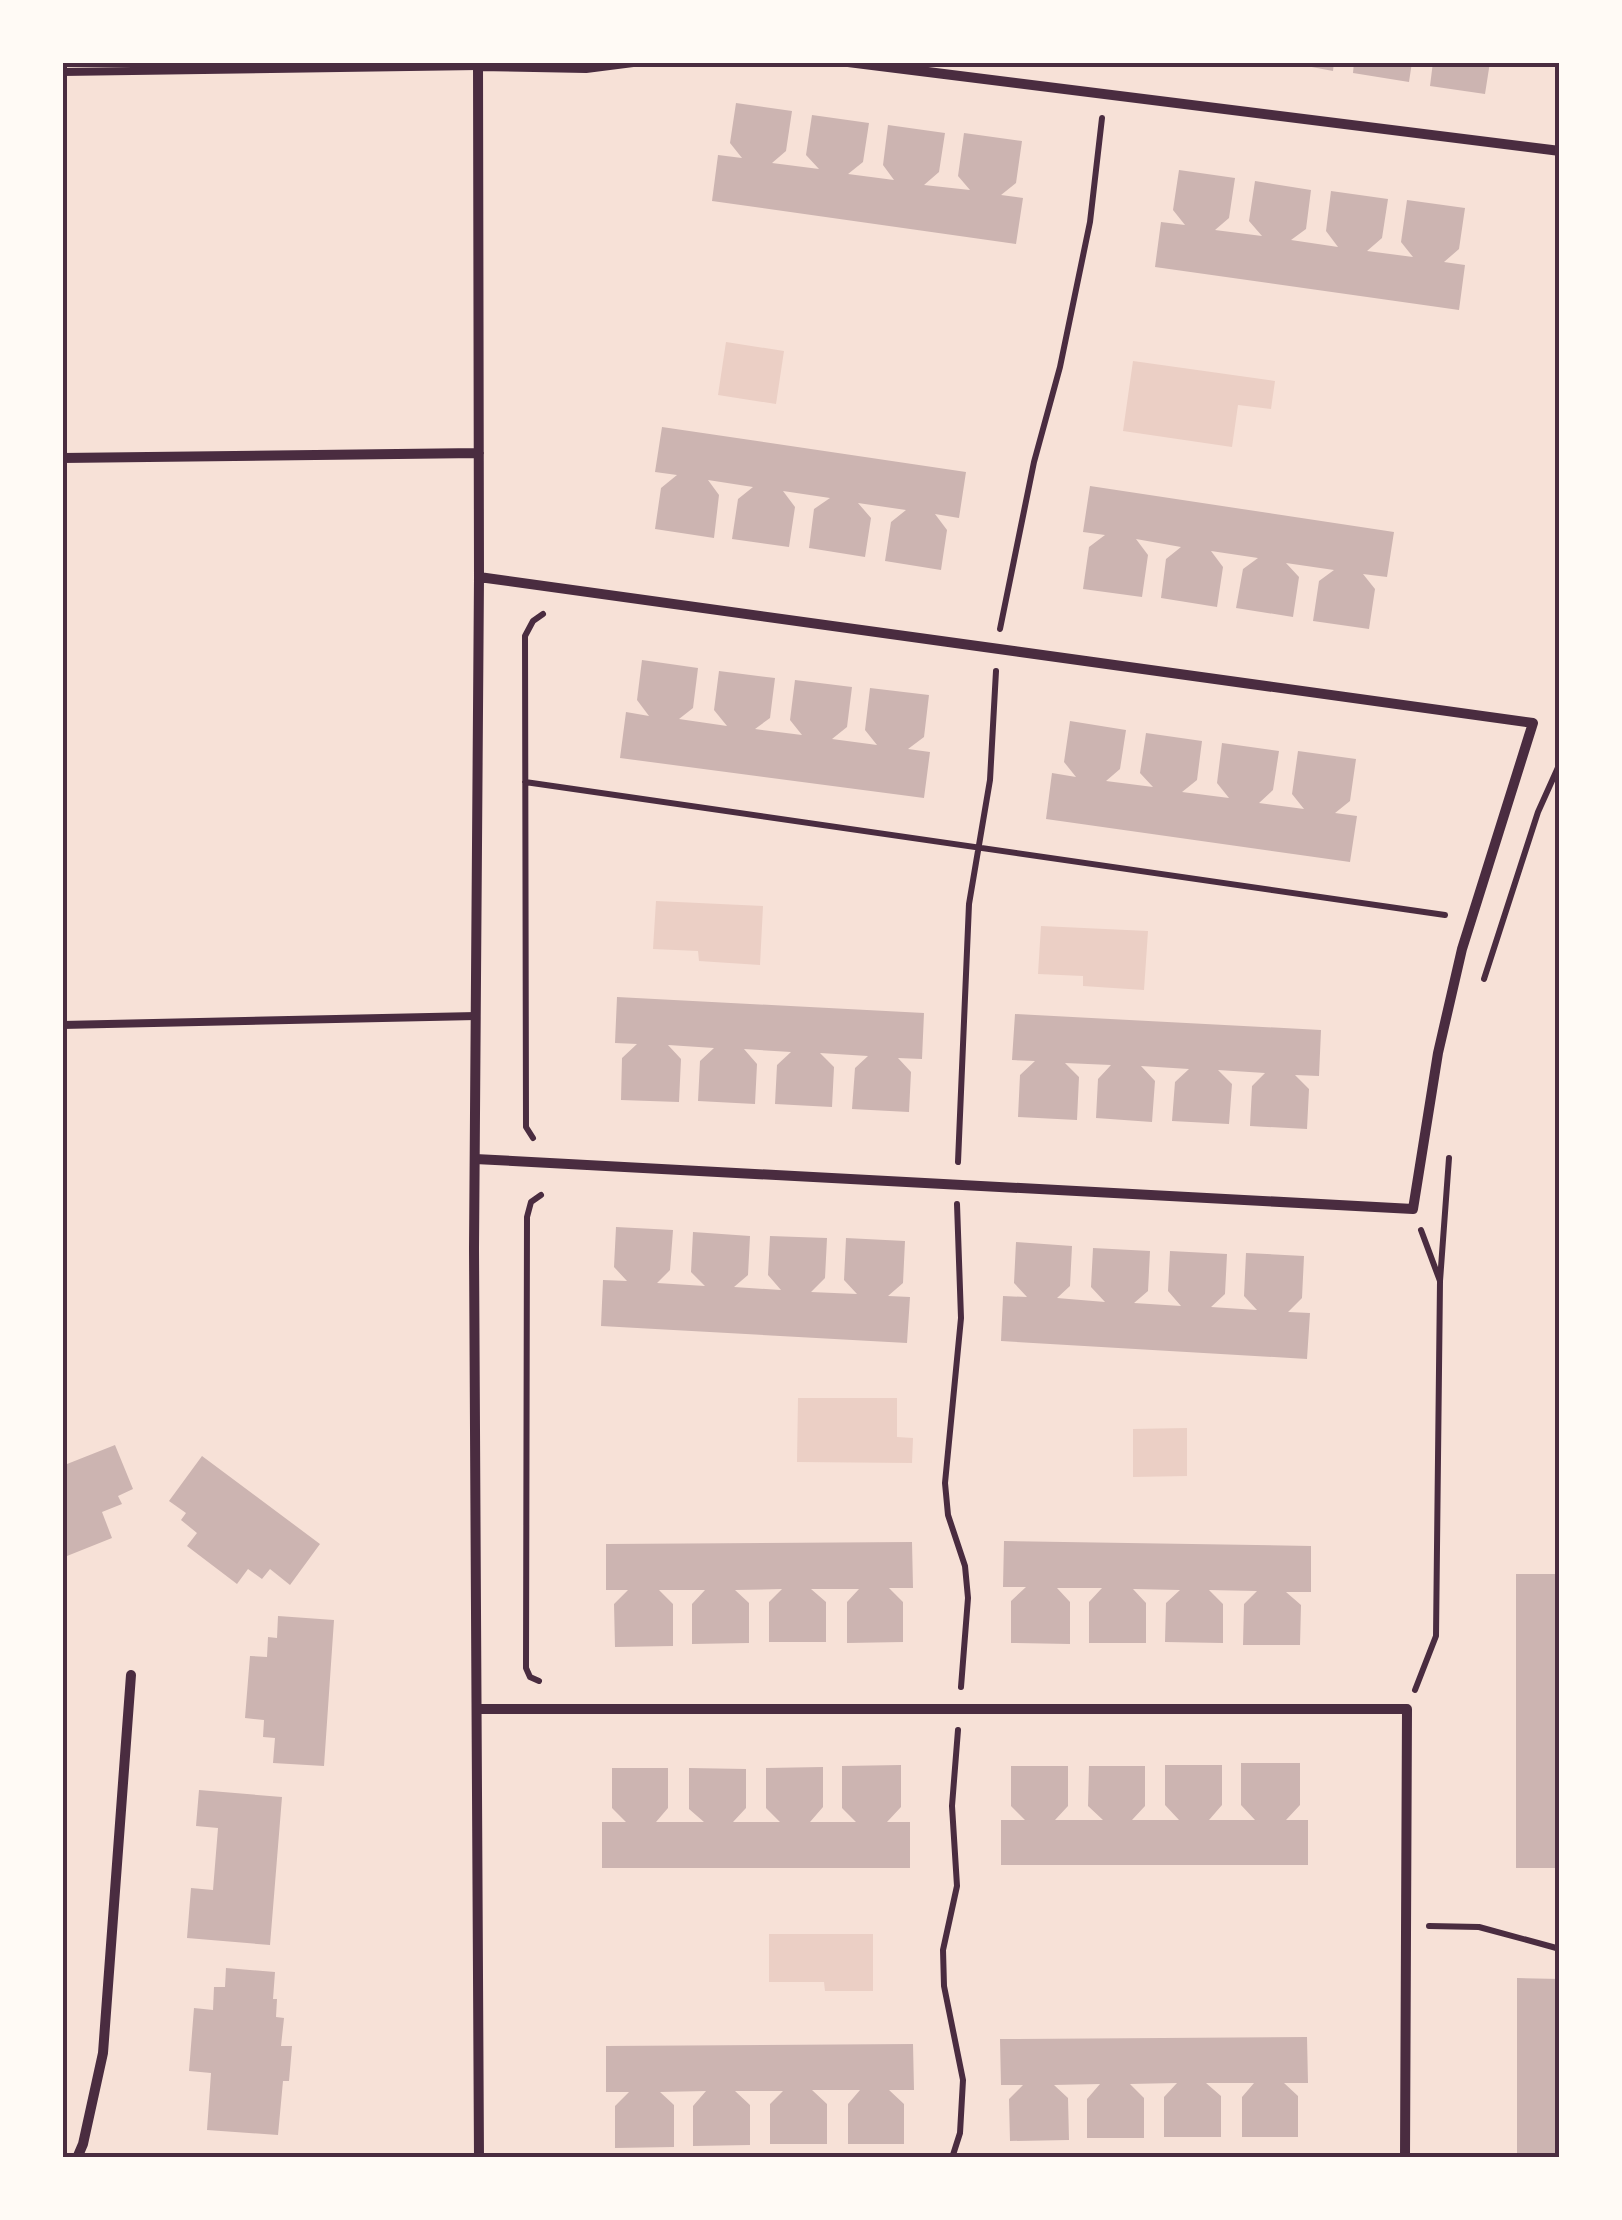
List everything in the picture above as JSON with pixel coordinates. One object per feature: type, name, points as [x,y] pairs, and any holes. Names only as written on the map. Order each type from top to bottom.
[{"type":"street","points":[[479,2158],[475,1159],[478,64],[586,68],[634,62]]},
{"type":"street","points":[[848,62],[1560,151]]},
{"type":"street","points":[[62,458],[479,453]]},
{"type":"street","points":[[475,1159],[1413,1209],[1438,1053],[1462,949],[1533,722],[479,576]]},
{"type":"street","points":[[77,2158],[103,2053],[131,1675]]},
{"type":"street","points":[[477,1709],[1407,1710],[1405,2158]]},
{"type":"lane","points":[[62,72],[478,64]]},
{"type":"lane","points":[[62,1025],[476,1016]]},
{"type":"path","points":[[952,2158],[960,2133],[963,2080],[944,1986],[943,1950],[958,1886],[952,1806],[968,1598],[966,1566],[948,1515],[945,1483],[961,1318],[956,1247],[969,904],[994,748],[996,648],[1090,222],[1105,97]]},
{"type":"path","points":[[542,1140],[531,1137],[526,1127],[525,636],[543,614]]},
{"type":"path","points":[[1483,980],[1532,828],[1560,764]]},
{"type":"path","points":[[525,782],[1445,915]]},
{"type":"path","points":[[1407,1710],[1436,1636],[1440,1281],[1450,1156]]},
{"type":"path","points":[[539,1681],[530,1677],[526,1668],[527,1217],[532,1202],[541,1194]]},
{"type":"path","points":[[1413,1209],[1440,1281]]},
{"type":"path","points":[[1406,1926],[1479,1927],[1560,1949]]},
{"type":"shaded area","points":[[726,342],[784,351],[776,404],[718,395]]},
{"type":"shaded area","points":[[1133,361],[1275,381],[1271,409],[1238,405],[1232,447],[1123,431]]},
{"type":"shaded area","points":[[656,901],[763,906],[760,965],[699,961],[698,951],[653,949]]},
{"type":"shaded area","points":[[1041,926],[1148,931],[1144,990],[1083,986],[1083,976],[1038,974]]},
{"type":"shaded area","points":[[798,1398],[897,1398],[897,1437],[913,1438],[912,1463],[797,1462]]},
{"type":"shaded area","points":[[1187,1428],[1187,1476],[1133,1477],[1133,1429]]},
{"type":"shaded area","points":[[769,1934],[873,1934],[873,1991],[825,1991],[824,1982],[769,1982]]},
{"type":"building","points":[[1285,62],[1334,62],[1333,71]]},
{"type":"building","points":[[1354,62],[1412,62],[1409,82],[1353,73]]},
{"type":"building","points":[[1433,62],[1490,62],[1485,94],[1430,86]]},
{"type":"building","points":[[736,103],[792,111],[786,151],[772,163],[819,169],[806,155],[812,115],[869,123],[863,162],[848,174],[894,180],[883,165],[888,125],[945,133],[939,172],[924,185],[970,190],[958,176],[964,133],[1022,141],[1016,183],[1001,195],[1023,198],[1016,244],[712,201],[718,155],[742,158],[730,143]]},
{"type":"building","points":[[1179,170],[1235,178],[1229,218],[1215,230],[1262,236],[1249,221],[1255,181],[1311,190],[1306,229],[1291,240],[1338,247],[1326,231],[1331,191],[1388,199],[1382,238],[1367,251],[1413,257],[1401,242],[1407,200],[1465,208],[1459,249],[1444,262],[1465,265],[1459,310],[1155,267],[1161,222],[1185,225],[1173,210]]},
{"type":"building","points":[[662,427],[966,472],[959,518],[935,514],[947,530],[941,570],[885,561],[891,522],[906,510],[858,503],[871,518],[865,557],[809,548],[814,509],[830,498],[783,491],[795,507],[789,547],[732,539],[738,499],[753,487],[708,480],[719,495],[714,538],[655,529],[661,488],[677,475],[655,472]]},
{"type":"building","points":[[1090,486],[1394,532],[1387,577],[1363,574],[1375,589],[1369,629],[1313,621],[1319,581],[1334,570],[1286,563],[1299,577],[1293,617],[1236,608],[1243,569],[1258,558],[1211,551],[1223,567],[1217,607],[1161,598],[1166,559],[1181,547],[1136,539],[1148,555],[1142,597],[1083,589],[1089,547],[1105,535],[1083,532]]},
{"type":"building","points":[[642,660],[698,668],[693,708],[679,719],[727,726],[714,710],[719,671],[775,678],[770,718],[755,729],[802,735],[790,720],[795,680],[852,687],[847,727],[832,739],[877,745],[865,730],[870,688],[929,695],[924,737],[908,749],[930,752],[924,798],[620,758],[626,712],[649,716],[637,700]]},
{"type":"building","points":[[1070,721],[1126,730],[1120,769],[1106,781],[1153,787],[1140,773],[1146,733],[1202,741],[1197,780],[1182,792],[1229,798],[1217,783],[1222,743],[1279,751],[1273,790],[1259,803],[1304,809],[1292,794],[1298,751],[1356,759],[1350,801],[1335,813],[1357,816],[1350,862],[1046,819],[1052,773],[1076,777],[1064,762]]},
{"type":"building","points":[[617,997],[924,1013],[922,1059],[898,1058],[911,1072],[909,1112],[852,1109],[855,1068],[868,1056],[820,1053],[834,1067],[832,1107],[775,1104],[777,1065],[791,1052],[744,1049],[757,1064],[755,1104],[698,1101],[700,1061],[714,1048],[668,1045],[681,1059],[679,1102],[621,1100],[622,1058],[637,1044],[615,1043]]},
{"type":"building","points":[[1015,1014],[1321,1030],[1319,1076],[1295,1075],[1309,1089],[1307,1129],[1250,1126],[1252,1086],[1265,1073],[1218,1070],[1232,1084],[1229,1124],[1172,1121],[1175,1082],[1189,1069],[1141,1066],[1155,1081],[1152,1122],[1096,1118],[1098,1079],[1111,1065],[1065,1063],[1079,1077],[1077,1120],[1018,1117],[1020,1075],[1035,1061],[1012,1060]]},
{"type":"building","points":[[616,1227],[673,1230],[670,1270],[657,1283],[705,1286],[691,1272],[693,1232],[750,1236],[748,1275],[734,1287],[781,1290],[768,1275],[770,1236],[827,1238],[825,1278],[811,1292],[857,1294],[844,1280],[846,1238],[905,1241],[903,1283],[888,1296],[910,1297],[907,1343],[601,1326],[603,1280],[627,1281],[614,1267]]},
{"type":"building","points":[[1016,1242],[1072,1246],[1070,1286],[1057,1298],[1105,1302],[1091,1287],[1093,1248],[1150,1251],[1148,1291],[1134,1303],[1181,1306],[1168,1291],[1170,1251],[1227,1254],[1225,1294],[1211,1307],[1257,1310],[1244,1296],[1246,1253],[1304,1256],[1302,1298],[1288,1312],[1310,1313],[1307,1359],[1001,1341],[1003,1296],[1027,1297],[1014,1283]]},
{"type":"building","points":[[115,1445],[133,1489],[118,1496],[122,1504],[102,1512],[112,1538],[62,1558],[62,1466]]},
{"type":"building","points":[[202,1456],[320,1544],[290,1585],[270,1569],[262,1579],[248,1569],[237,1584],[187,1546],[197,1533],[181,1520],[186,1513],[169,1501]]},
{"type":"building","points":[[1004,1541],[1311,1546],[1311,1592],[1286,1592],[1301,1605],[1300,1645],[1243,1645],[1244,1604],[1257,1591],[1209,1590],[1223,1604],[1223,1643],[1165,1642],[1166,1603],[1180,1590],[1133,1589],[1146,1603],[1146,1643],[1089,1643],[1089,1602],[1102,1588],[1057,1588],[1070,1602],[1070,1644],[1011,1643],[1011,1601],[1026,1587],[1003,1587]]},
{"type":"building","points":[[912,1542],[913,1588],[889,1588],[903,1602],[903,1642],[847,1643],[847,1602],[859,1589],[811,1589],[826,1602],[826,1642],[769,1642],[769,1602],[782,1589],[735,1590],[749,1603],[749,1643],[692,1644],[692,1604],[705,1590],[659,1590],[673,1604],[673,1646],[615,1647],[614,1604],[628,1590],[606,1590],[606,1544]]},
{"type":"building","points":[[1516,1574],[1560,1574],[1560,1868],[1516,1868]]},
{"type":"building","points":[[278,1616],[334,1620],[324,1766],[273,1763],[275,1738],[263,1737],[264,1720],[245,1718],[250,1656],[267,1657],[268,1637],[277,1638]]},
{"type":"building","points":[[1241,1763],[1300,1763],[1300,1805],[1286,1820],[1308,1820],[1308,1865],[1001,1865],[1001,1820],[1025,1820],[1011,1806],[1011,1766],[1068,1766],[1068,1806],[1055,1820],[1103,1820],[1088,1806],[1089,1766],[1145,1766],[1145,1806],[1132,1820],[1179,1820],[1165,1805],[1165,1765],[1222,1765],[1222,1805],[1209,1820],[1255,1820],[1241,1805]]},
{"type":"building","points":[[901,1765],[901,1807],[887,1822],[910,1822],[910,1868],[602,1868],[602,1822],[626,1822],[612,1808],[612,1768],[668,1768],[668,1808],[656,1822],[704,1822],[689,1809],[689,1768],[746,1769],[746,1808],[733,1822],[780,1822],[766,1808],[766,1768],[823,1767],[823,1807],[810,1822],[856,1822],[842,1808],[842,1766]]},
{"type":"building","points":[[199,1790],[282,1797],[270,1945],[187,1938],[191,1888],[213,1890],[218,1828],[196,1826]]},
{"type":"building","points":[[226,1968],[275,1972],[276,2017],[284,2018],[281,2046],[292,2046],[289,2081],[283,2081],[278,2135],[207,2130],[211,2073],[189,2071],[194,2008],[213,2010],[214,1987],[225,1987]]},
{"type":"building","points":[[1517,1978],[1560,1979],[1560,2158],[1517,2158]]},
{"type":"building","points":[[1307,2037],[1308,2083],[1284,2083],[1298,2096],[1298,2137],[1242,2137],[1242,2097],[1254,2083],[1206,2083],[1221,2096],[1221,2137],[1164,2137],[1164,2097],[1177,2083],[1130,2084],[1144,2098],[1144,2138],[1087,2138],[1087,2099],[1100,2084],[1054,2085],[1068,2098],[1069,2140],[1010,2141],[1009,2099],[1023,2085],[1001,2085],[1000,2039]]},
{"type":"building","points":[[913,2044],[914,2090],[889,2090],[904,2104],[904,2144],[848,2144],[848,2104],[860,2090],[812,2090],[827,2104],[827,2144],[770,2144],[770,2104],[783,2091],[735,2091],[750,2105],[750,2145],[693,2146],[693,2106],[706,2091],[660,2092],[674,2105],[674,2147],[615,2148],[615,2106],[629,2092],[606,2092],[606,2046]]}]
